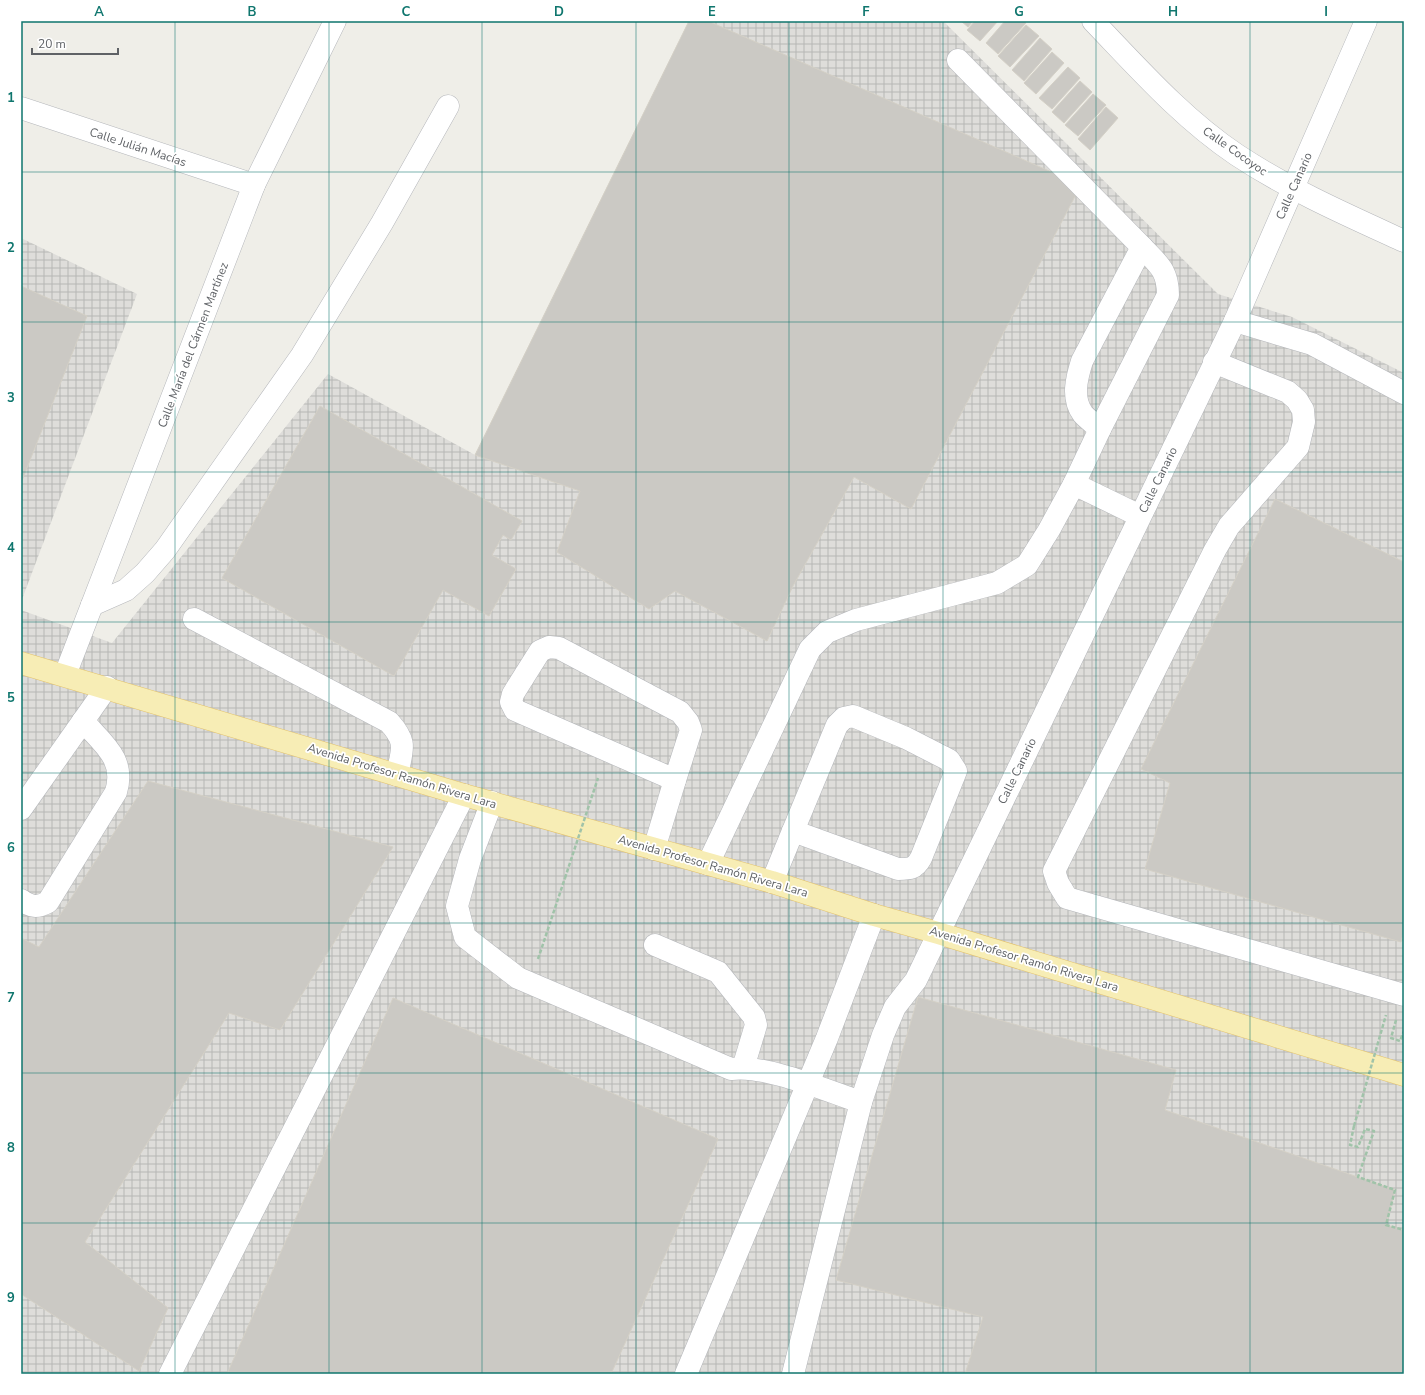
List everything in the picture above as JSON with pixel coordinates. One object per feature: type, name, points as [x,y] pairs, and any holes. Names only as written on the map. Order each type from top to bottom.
[{"type":"main road","name":"Avenida Profesor Ramón Rivera Lara","points":[[21,663],[107,687],[464,795],[772,882],[874,915],[938,933],[1404,1075]]},
{"type":"street","name":"Calle María del Cármen Martínez","points":[[65,675],[254,186],[335,21]]},
{"type":"street","name":"Calle Cocoyoc","points":[[1093,21],[1192,120],[1236,154],[1293,189],[1404,242]]},
{"type":"street","name":"Calle Canario","points":[[793,1374],[862,1102],[883,1035],[895,1007],[916,980],[1235,321],[1366,21]]},
{"type":"street","points":[[708,864],[810,649],[827,632],[856,620],[997,583],[1027,565],[1050,530],[1168,295],[1168,282],[1164,271],[958,60]]},
{"type":"street","points":[[92,605],[126,590],[145,573],[165,550],[302,355],[382,223],[448,106]]},
{"type":"street","name":"Calle Julián Macías","points":[[21,108],[254,186]]},
{"type":"street","points":[[1100,429],[1082,414],[1076,396],[1077,378],[1082,361],[1142,247]]},
{"type":"street","points":[[1235,321],[1312,344],[1404,393]]},
{"type":"street","points":[[1214,362],[1288,392],[1297,400],[1303,410],[1304,422],[1298,447],[1229,526],[1215,550],[1054,871],[1058,883],[1067,898],[1404,995]]},
{"type":"street","points":[[1074,484],[1140,516]]},
{"type":"street","points":[[194,619],[389,722],[398,732],[403,742],[397,775]]},
{"type":"street","points":[[654,849],[676,780],[691,730],[688,722],[680,712],[559,648],[549,647],[540,651],[513,694],[511,702],[515,710],[676,780]]},
{"type":"street","points":[[21,809],[107,687]]},
{"type":"street","points":[[772,882],[793,831],[837,725],[844,718],[853,716],[906,738],[949,760],[956,771],[921,858],[917,865],[911,869],[898,869],[793,831]]},
{"type":"street","points":[[21,900],[30,907],[40,907],[48,902],[116,792],[119,782],[118,768],[113,755],[83,721]]},
{"type":"street","points":[[170,1374],[464,795]]},
{"type":"street","points":[[492,802],[470,858],[457,906],[465,937],[518,978],[731,1069],[743,1068],[769,1072],[862,1102]]},
{"type":"street","points":[[686,1374],[827,1038],[874,915]]},
{"type":"street","points":[[655,945],[718,972],[754,1017],[756,1025],[743,1068]]},
{"type":"path","points":[[530,983],[598,778]]},
{"type":"path","points":[[1404,1031],[1400,1041],[1391,1038],[1397,1018],[1386,1015],[1354,1126],[1350,1145],[1358,1147],[1365,1129],[1374,1131],[1358,1178],[1395,1190],[1386,1225],[1404,1230]]},
{"type":"shaded area","points":[[689,21],[943,21],[1218,294],[1292,317],[1404,373],[1404,1374],[21,1374],[21,610],[112,643],[328,374],[475,455]]},
{"type":"shaded area","points":[[21,238],[137,294],[21,602]]},
{"type":"building","points":[[689,21],[708,21],[1081,185],[911,509],[854,477],[793,586],[767,641],[675,591],[649,609],[557,552],[580,491],[475,455]]},
{"type":"building","points":[[961,21],[973,21],[968,27]]},
{"type":"building","points":[[975,21],[998,21],[980,41],[967,30]]},
{"type":"building","points":[[1005,21],[1024,21],[1026,23],[998,54],[986,43]]},
{"type":"building","points":[[1026,25],[1039,36],[1010,67],[998,56]]},
{"type":"building","points":[[1040,38],[1052,49],[1024,81],[1012,70]]},
{"type":"building","points":[[1052,52],[1064,63],[1036,94],[1024,83]]},
{"type":"building","points":[[1068,67],[1080,78],[1052,109],[1039,98]]},
{"type":"building","points":[[1080,81],[1092,92],[1064,123],[1052,112]]},
{"type":"building","points":[[1093,94],[1106,105],[1078,136],[1065,125]]},
{"type":"building","points":[[1106,107],[1118,118],[1090,150],[1078,139]]},
{"type":"building","points":[[21,286],[87,316],[21,483]]},
{"type":"building","points":[[320,406],[522,521],[511,540],[503,535],[492,555],[516,569],[489,616],[443,590],[394,676],[222,578]]},
{"type":"building","points":[[1275,499],[1404,562],[1404,931],[1401,942],[1145,869],[1170,783],[1141,769]]},
{"type":"building","points":[[148,781],[393,847],[280,1030],[229,1013],[85,1242],[168,1308],[139,1371],[21,1294],[21,938],[39,947]]},
{"type":"building","points":[[918,997],[1176,1070],[1165,1110],[1395,1190],[1386,1225],[1404,1230],[1404,1374],[965,1374],[983,1317],[836,1280]]},
{"type":"building","points":[[393,998],[718,1139],[611,1374],[227,1374]]}]
